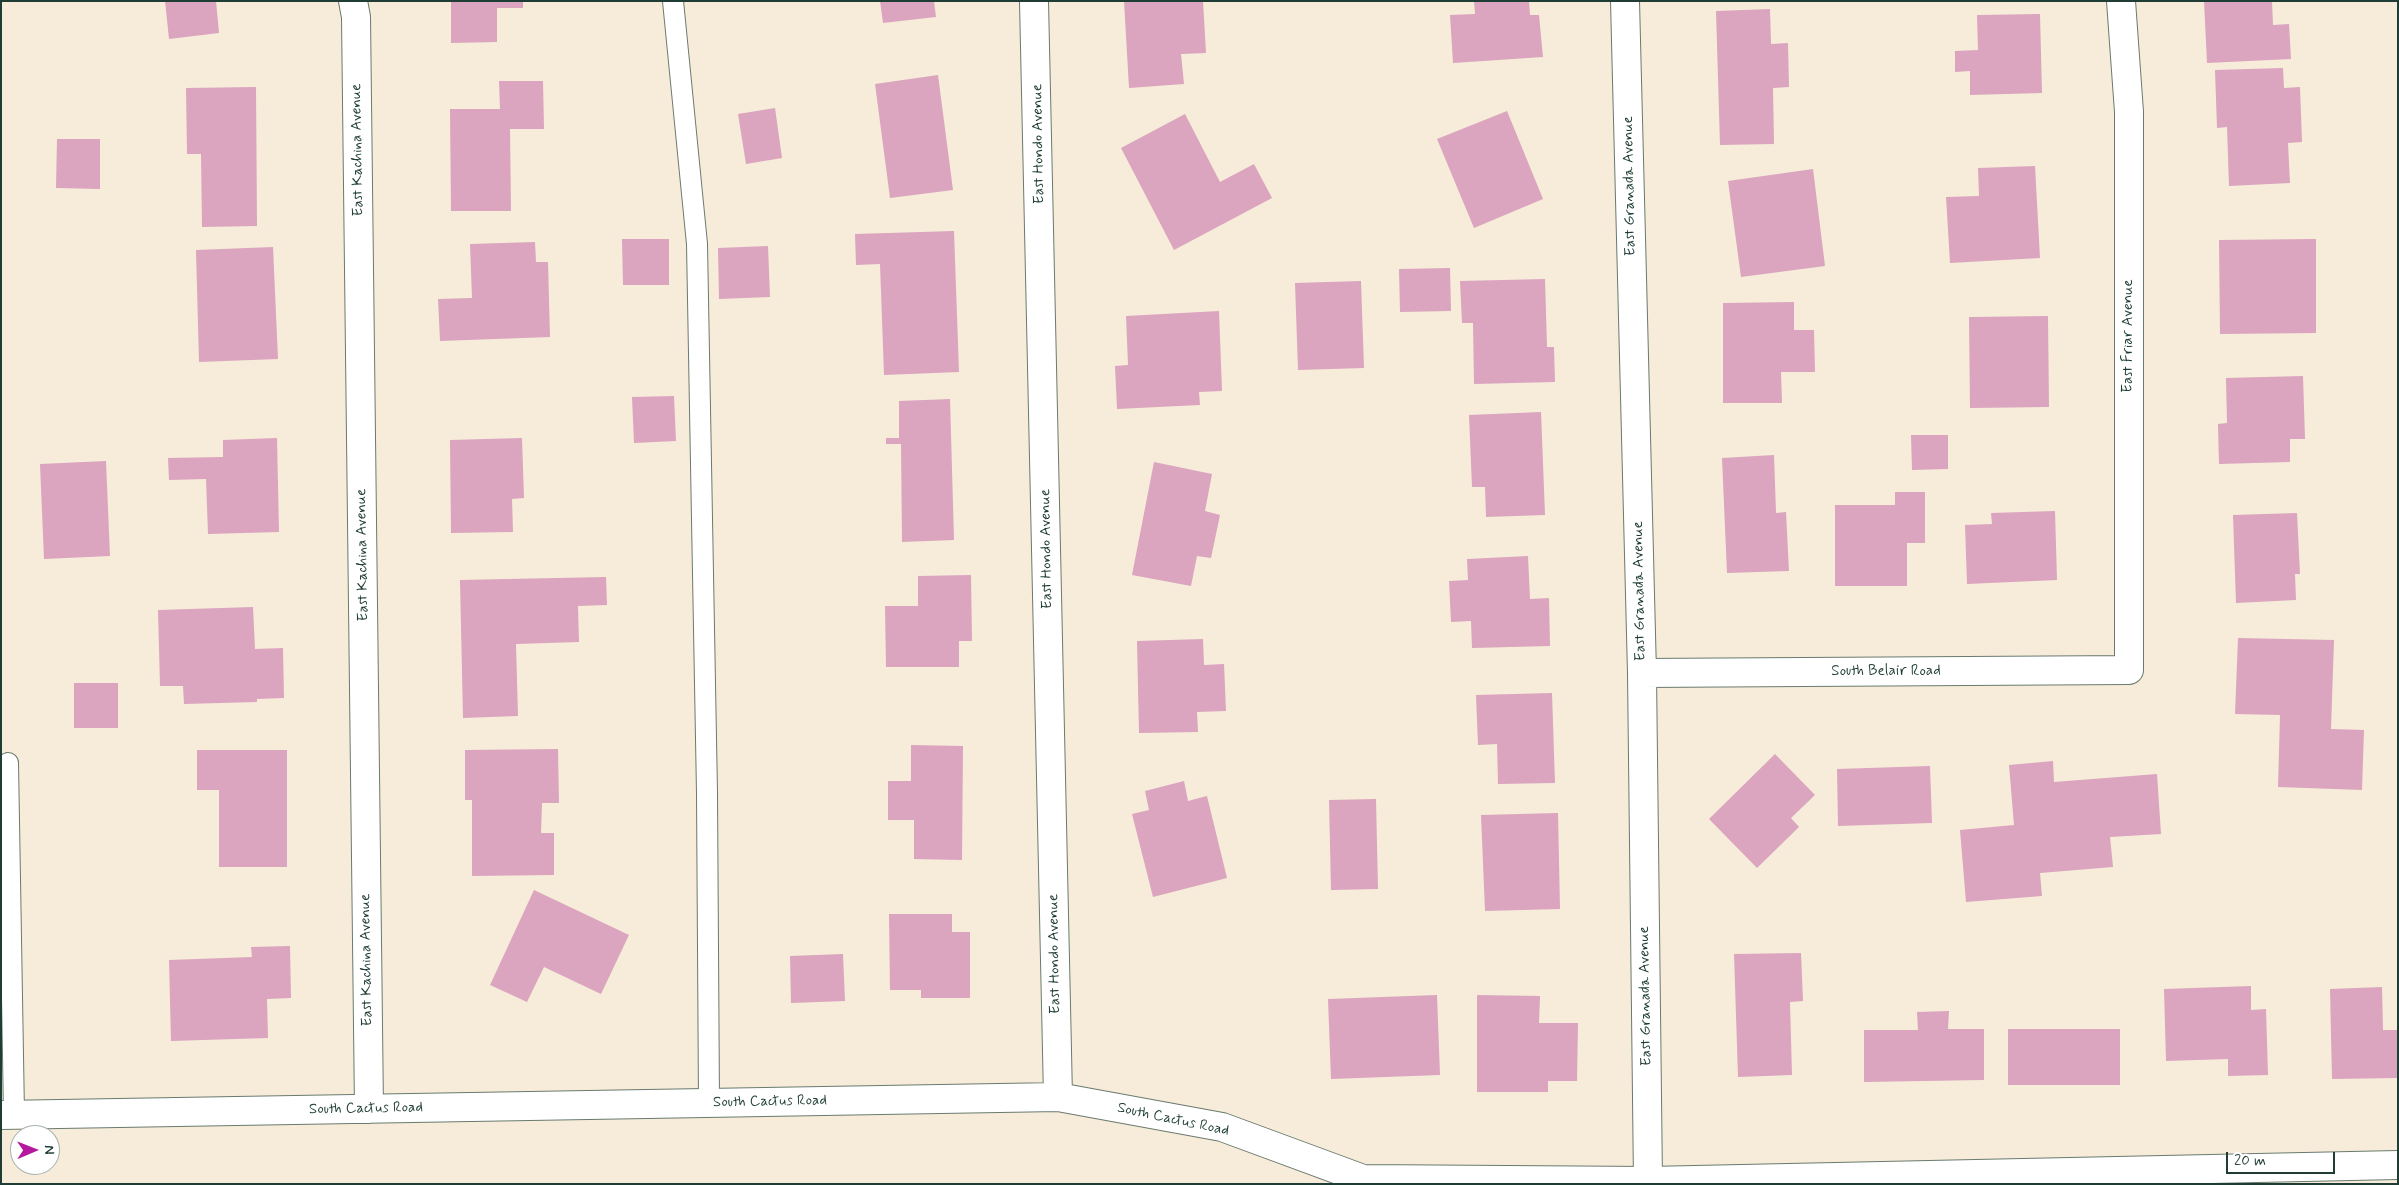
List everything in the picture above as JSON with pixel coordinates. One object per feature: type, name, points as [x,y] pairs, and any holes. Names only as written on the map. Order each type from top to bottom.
[{"type":"street","name":"East Kachina Avenue","points":[[353,1],[356,16],[369,1109]]},
{"type":"street","name":"East Hondo Avenue","points":[[1034,1],[1058,1097]]},
{"type":"street","name":"East Granada Avenue","points":[[1625,1],[1642,673],[1648,1181]]},
{"type":"street","name":"East Friar Avenue","points":[[2121,1],[2129,112],[2129,670]]},
{"type":"street","name":"South Belair Road","points":[[1642,673],[2129,670]]},
{"type":"street","name":"South Cactus Road","points":[[8,1114],[1058,1097],[1222,1127],[1363,1179],[1648,1181],[2398,1165]]},
{"type":"lane","points":[[673,1],[696,244],[707,793],[709,1103]]},
{"type":"lane","points":[[8,763],[8,1114]]},
{"type":"building","points":[[165,1],[216,1],[219,33],[169,39]]},
{"type":"building","points":[[451,1],[523,1],[523,8],[497,8],[497,42],[451,43]]},
{"type":"building","points":[[880,1],[934,1],[936,17],[883,23]]},
{"type":"building","points":[[1124,1],[1203,1],[1206,53],[1181,54],[1184,84],[1129,88]]},
{"type":"building","points":[[1474,1],[1529,1],[1530,15],[1539,15],[1543,57],[1453,63],[1450,15],[1475,14]]},
{"type":"building","points":[[2204,1],[2272,1],[2273,25],[2289,24],[2291,59],[2207,63]]},
{"type":"building","points":[[1770,9],[1771,44],[1788,43],[1789,87],[1773,88],[1774,144],[1720,145],[1716,11]]},
{"type":"building","points":[[2040,14],[2042,93],[1970,95],[1970,71],[1955,72],[1955,51],[1978,50],[1977,15]]},
{"type":"building","points":[[2283,68],[2284,88],[2300,87],[2302,142],[2288,143],[2290,183],[2229,186],[2227,127],[2217,128],[2215,70]]},
{"type":"building","points":[[938,75],[953,190],[890,198],[875,84]]},
{"type":"building","points":[[499,81],[543,81],[544,129],[510,129],[511,211],[451,211],[450,109],[500,109]]},
{"type":"building","points":[[256,87],[257,226],[202,227],[201,154],[187,154],[186,88]]},
{"type":"building","points":[[775,108],[782,158],[746,164],[738,114]]},
{"type":"building","points":[[1507,111],[1543,199],[1474,228],[1437,139]]},
{"type":"building","points":[[1185,114],[1220,182],[1254,164],[1272,198],[1174,250],[1121,148]]},
{"type":"building","points":[[57,139],[100,139],[100,189],[56,188]]},
{"type":"building","points":[[2035,166],[2040,258],[1950,263],[1946,197],[1979,196],[1978,168]]},
{"type":"building","points":[[1813,169],[1825,266],[1741,277],[1728,181]]},
{"type":"building","points":[[954,231],[959,372],[884,375],[880,264],[856,265],[855,234]]},
{"type":"building","points":[[622,239],[669,239],[669,285],[623,285]]},
{"type":"building","points":[[2316,239],[2316,333],[2220,334],[2219,240]]},
{"type":"building","points":[[535,242],[536,262],[548,262],[550,337],[440,341],[438,299],[472,298],[470,244]]},
{"type":"building","points":[[768,246],[770,297],[719,299],[718,248]]},
{"type":"building","points":[[273,247],[278,359],[199,362],[196,250]]},
{"type":"building","points":[[1450,268],[1451,311],[1400,312],[1399,269]]},
{"type":"building","points":[[1545,279],[1547,347],[1554,347],[1555,382],[1474,384],[1473,323],[1462,323],[1460,281]]},
{"type":"building","points":[[1361,281],[1364,368],[1298,370],[1295,283]]},
{"type":"building","points":[[1794,302],[1794,330],[1814,330],[1815,372],[1781,372],[1782,403],[1723,403],[1723,303]]},
{"type":"building","points":[[1219,311],[1222,391],[1199,392],[1200,405],[1117,409],[1115,366],[1128,365],[1126,316]]},
{"type":"building","points":[[2048,316],[2049,407],[1970,408],[1969,317]]},
{"type":"building","points":[[2303,376],[2305,439],[2290,439],[2290,462],[2219,464],[2218,424],[2227,423],[2226,378]]},
{"type":"building","points":[[674,396],[676,441],[634,443],[632,397]]},
{"type":"building","points":[[950,399],[954,540],[902,542],[901,444],[886,444],[886,438],[899,438],[899,401]]},
{"type":"building","points":[[1541,412],[1545,515],[1486,517],[1485,487],[1472,487],[1469,415]]},
{"type":"building","points":[[1911,435],[1948,435],[1948,469],[1912,470]]},
{"type":"building","points":[[277,438],[279,532],[208,534],[206,479],[169,480],[168,458],[223,457],[223,440]]},
{"type":"building","points":[[522,438],[524,498],[512,499],[513,532],[451,533],[450,440]]},
{"type":"building","points":[[1774,455],[1776,513],[1786,512],[1789,571],[1727,573],[1722,458]]},
{"type":"building","points":[[106,461],[110,556],[44,559],[40,464]]},
{"type":"building","points":[[1154,462],[1212,474],[1205,511],[1220,515],[1211,558],[1197,556],[1191,586],[1132,575]]},
{"type":"building","points":[[1895,492],[1925,492],[1925,543],[1907,543],[1907,586],[1835,586],[1835,505],[1895,505]]},
{"type":"building","points":[[2055,511],[2057,580],[1967,584],[1965,525],[1992,524],[1991,513]]},
{"type":"building","points":[[2297,513],[2300,574],[2295,574],[2296,600],[2236,603],[2233,515]]},
{"type":"building","points":[[1528,556],[1530,599],[1549,598],[1550,646],[1472,648],[1471,621],[1451,622],[1449,581],[1468,580],[1467,559]]},
{"type":"building","points":[[971,575],[972,641],[959,641],[959,667],[886,667],[885,606],[918,606],[918,576]]},
{"type":"building","points":[[606,577],[607,605],[578,606],[579,642],[516,644],[518,716],[463,718],[460,580]]},
{"type":"building","points":[[253,607],[255,649],[283,648],[284,698],[257,699],[257,702],[184,704],[183,686],[160,686],[158,610]]},
{"type":"building","points":[[2238,638],[2334,640],[2331,729],[2364,730],[2362,790],[2278,787],[2280,715],[2235,714]]},
{"type":"building","points":[[1203,639],[1204,665],[1224,664],[1226,711],[1197,712],[1198,732],[1139,733],[1137,641]]},
{"type":"building","points":[[74,683],[118,683],[118,728],[74,728]]},
{"type":"building","points":[[1552,693],[1555,783],[1498,784],[1497,744],[1478,745],[1476,695]]},
{"type":"building","points":[[911,745],[963,746],[962,860],[914,859],[914,820],[888,820],[888,781],[911,781]]},
{"type":"building","points":[[558,749],[559,803],[542,803],[541,833],[554,833],[554,875],[472,876],[472,800],[465,800],[465,750]]},
{"type":"building","points":[[197,750],[287,750],[287,867],[219,867],[219,790],[197,790]]},
{"type":"building","points":[[1775,754],[1815,795],[1791,818],[1799,827],[1757,868],[1709,819]]},
{"type":"building","points":[[2053,761],[2054,782],[2157,774],[2161,834],[2110,837],[2113,867],[2040,873],[2042,896],[1966,902],[1960,830],[2014,825],[2009,765]]},
{"type":"building","points":[[1930,766],[1932,823],[1838,826],[1837,769]]},
{"type":"building","points":[[1184,781],[1188,801],[1207,796],[1227,878],[1153,897],[1132,814],[1149,810],[1145,791]]},
{"type":"building","points":[[1376,799],[1378,889],[1331,890],[1329,800]]},
{"type":"building","points":[[1558,813],[1560,909],[1485,911],[1481,815]]},
{"type":"building","points":[[534,890],[629,935],[601,994],[544,967],[527,1002],[490,985]]},
{"type":"building","points":[[889,914],[952,914],[952,932],[970,932],[970,998],[921,998],[921,990],[890,990]]},
{"type":"building","points":[[290,946],[291,998],[267,999],[268,1038],[171,1041],[169,960],[252,957],[251,947]]},
{"type":"building","points":[[1801,953],[1803,1001],[1790,1002],[1792,1075],[1738,1077],[1734,954]]},
{"type":"building","points":[[843,954],[845,1001],[791,1003],[790,956]]},
{"type":"building","points":[[2251,986],[2251,1010],[2266,1009],[2268,1075],[2228,1076],[2228,1059],[2166,1061],[2164,989]]},
{"type":"building","points":[[2382,987],[2383,1030],[2398,1030],[2398,1078],[2332,1079],[2330,989]]},
{"type":"building","points":[[1437,995],[1440,1075],[1331,1079],[1328,999]]},
{"type":"building","points":[[1477,995],[1540,996],[1539,1023],[1578,1023],[1577,1081],[1548,1081],[1548,1092],[1477,1092]]},
{"type":"building","points":[[1949,1011],[1948,1029],[1984,1029],[1984,1080],[1864,1082],[1864,1030],[1918,1030],[1917,1012]]},
{"type":"building","points":[[2008,1029],[2120,1029],[2120,1085],[2008,1085]]}]
